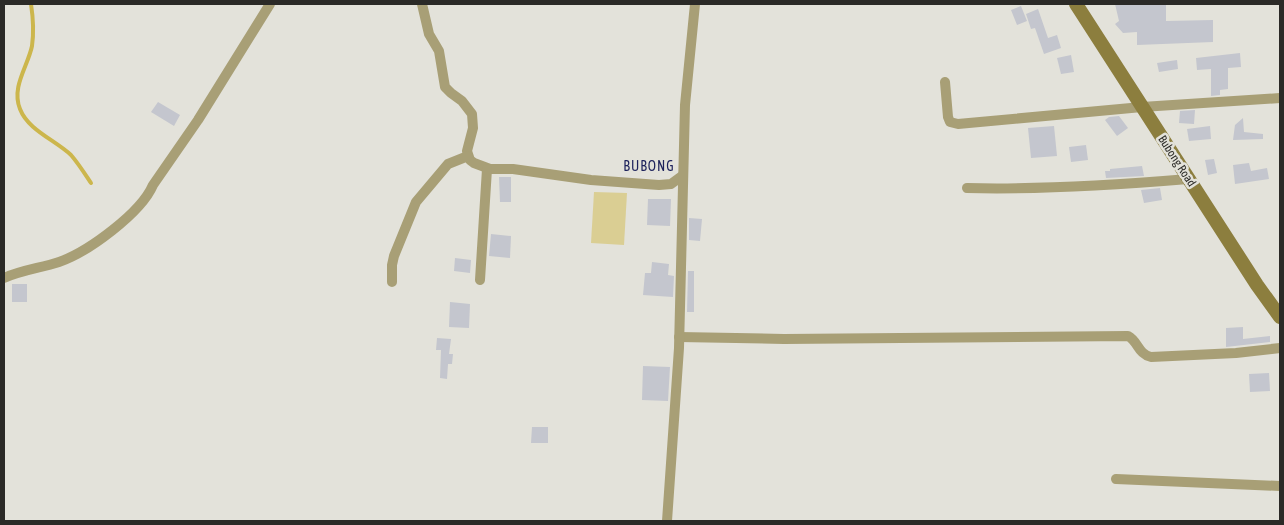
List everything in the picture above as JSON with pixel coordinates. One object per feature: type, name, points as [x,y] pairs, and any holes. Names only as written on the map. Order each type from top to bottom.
[{"type":"main road","name":"Bubong Road","points":[[1076,4],[1257,285],[1280,317]]},
{"type":"street","points":[[4,278],[61,261],[77,254],[138,208],[149,195],[153,185],[198,120],[270,4]]},
{"type":"street","points":[[422,4],[429,34],[439,51],[445,86],[472,114],[473,128],[467,151],[474,164],[487,169],[513,169],[584,179],[659,185],[671,184],[682,176]]},
{"type":"street","points":[[667,521],[679,337],[685,105],[694,4]]},
{"type":"street","points":[[945,82],[948,117],[953,123],[1142,107],[1280,98]]},
{"type":"street","points":[[392,282],[394,256],[416,202],[448,164],[468,156]]},
{"type":"street","points":[[480,280],[487,169]]},
{"type":"street","points":[[967,188],[994,189],[1115,185],[1188,179]]},
{"type":"street","points":[[679,337],[794,339],[1128,336],[1133,339],[1144,354],[1151,357],[1236,353],[1280,348]]},
{"type":"street","points":[[1116,479],[1280,486]]},
{"type":"shaded area","points":[[594,192],[627,193],[624,245],[591,243]]},
{"type":"building","points":[[1115,4],[1166,4],[1166,21],[1213,20],[1213,42],[1137,45],[1137,32],[1123,33],[1115,24],[1119,21]]},
{"type":"building","points":[[1021,6],[1027,21],[1017,25],[1011,10]]},
{"type":"building","points":[[1038,9],[1048,38],[1057,35],[1061,48],[1044,54],[1035,28],[1031,29],[1026,14]]},
{"type":"building","points":[[1240,53],[1241,67],[1228,68],[1228,89],[1220,90],[1220,95],[1211,96],[1211,69],[1197,70],[1196,58]]},
{"type":"building","points":[[1071,55],[1074,72],[1061,74],[1057,58]]},
{"type":"building","points":[[1177,60],[1178,69],[1159,72],[1157,63]]},
{"type":"building","points":[[158,102],[180,115],[174,126],[151,112]]},
{"type":"building","points":[[1195,110],[1194,124],[1179,123],[1180,111]]},
{"type":"building","points":[[1119,116],[1128,128],[1117,136],[1105,120],[1109,117]]},
{"type":"building","points":[[1243,118],[1244,132],[1263,134],[1263,139],[1233,140],[1235,125]]},
{"type":"building","points":[[1054,126],[1057,156],[1031,158],[1028,128]]},
{"type":"building","points":[[1210,126],[1211,139],[1189,141],[1187,129]]},
{"type":"building","points":[[1086,145],[1088,160],[1071,162],[1069,147]]},
{"type":"building","points":[[1214,159],[1217,173],[1208,175],[1205,160]]},
{"type":"building","points":[[1249,163],[1251,171],[1267,168],[1269,179],[1235,184],[1233,165]]},
{"type":"building","points":[[1142,166],[1144,176],[1106,178],[1105,171],[1110,171],[1110,169]]},
{"type":"building","points":[[499,177],[511,177],[511,202],[500,202]]},
{"type":"building","points":[[1160,188],[1162,200],[1144,203],[1141,190]]},
{"type":"building","points":[[648,199],[671,199],[670,226],[647,225]]},
{"type":"building","points":[[689,218],[702,219],[700,241],[689,240]]},
{"type":"building","points":[[491,234],[511,236],[510,258],[489,256]]},
{"type":"building","points":[[455,258],[471,260],[470,273],[454,271]]},
{"type":"building","points":[[652,262],[669,264],[668,275],[674,276],[673,297],[643,295],[645,273],[651,273]]},
{"type":"building","points":[[688,271],[694,271],[694,312],[687,312]]},
{"type":"building","points":[[12,284],[27,284],[27,302],[12,302]]},
{"type":"building","points":[[450,302],[470,304],[469,328],[449,327]]},
{"type":"building","points":[[1243,327],[1243,339],[1270,336],[1270,342],[1226,347],[1226,328]]},
{"type":"building","points":[[437,338],[451,339],[449,354],[453,354],[452,364],[448,364],[447,379],[440,378],[441,350],[436,350]]},
{"type":"building","points":[[643,366],[670,367],[668,401],[642,400]]},
{"type":"building","points":[[1269,373],[1270,391],[1250,392],[1249,374]]},
{"type":"building","points":[[532,427],[548,427],[548,443],[531,443]]},
{"type":"waterway","points":[[31,4],[33,41],[19,85],[18,101],[20,109],[35,129],[71,155],[91,183]]},
{"type":"district","name":"BUBONG","points":[[649,166]]}]
